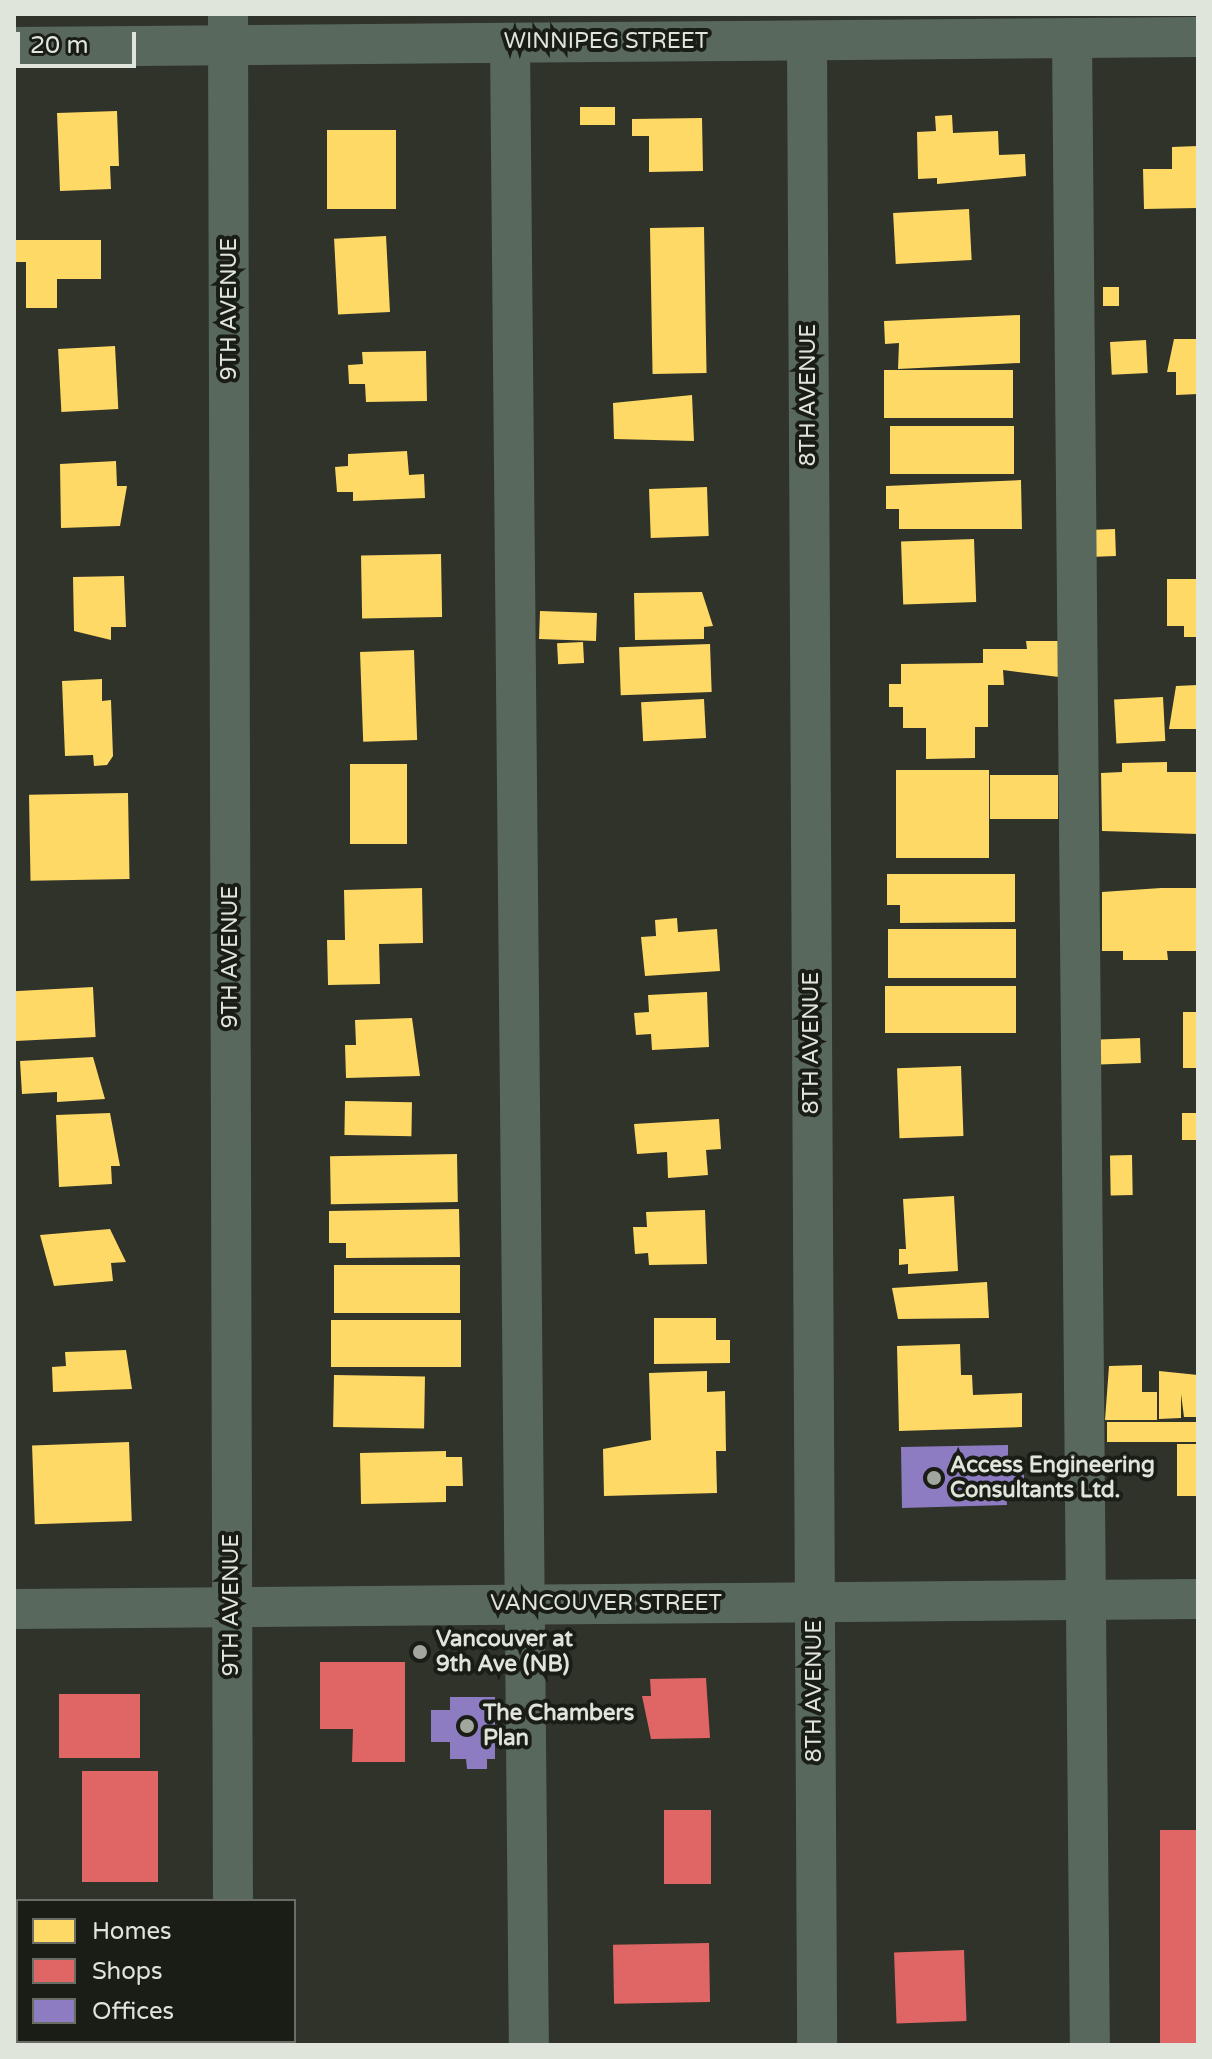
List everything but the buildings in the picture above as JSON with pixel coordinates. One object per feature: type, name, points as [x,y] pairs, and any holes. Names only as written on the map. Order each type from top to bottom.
[{"type":"street","name":"WINNIPEG STREET","points":[[14,47],[229,30],[510,43],[1198,37]]},
{"type":"street","name":"9TH AVENUE","points":[[229,30],[233,1899]]},
{"type":"street","points":[[1072,38],[1090,2045]]},
{"type":"street","name":"8TH AVENUE","points":[[807,41],[817,2045]]},
{"type":"street","points":[[510,43],[529,2045]]},
{"type":"street","name":"VANCOUVER STREET","points":[[14,1609],[1198,1599]]},
{"type":"place","name":"Access Engineering Consultants Ltd.","points":[[934,1478]]},
{"type":"place","name":"Vancouver at 9th Ave (NB)","points":[[420,1652]]},
{"type":"place","name":"The Chambers Plan","points":[[467,1726]]}]
